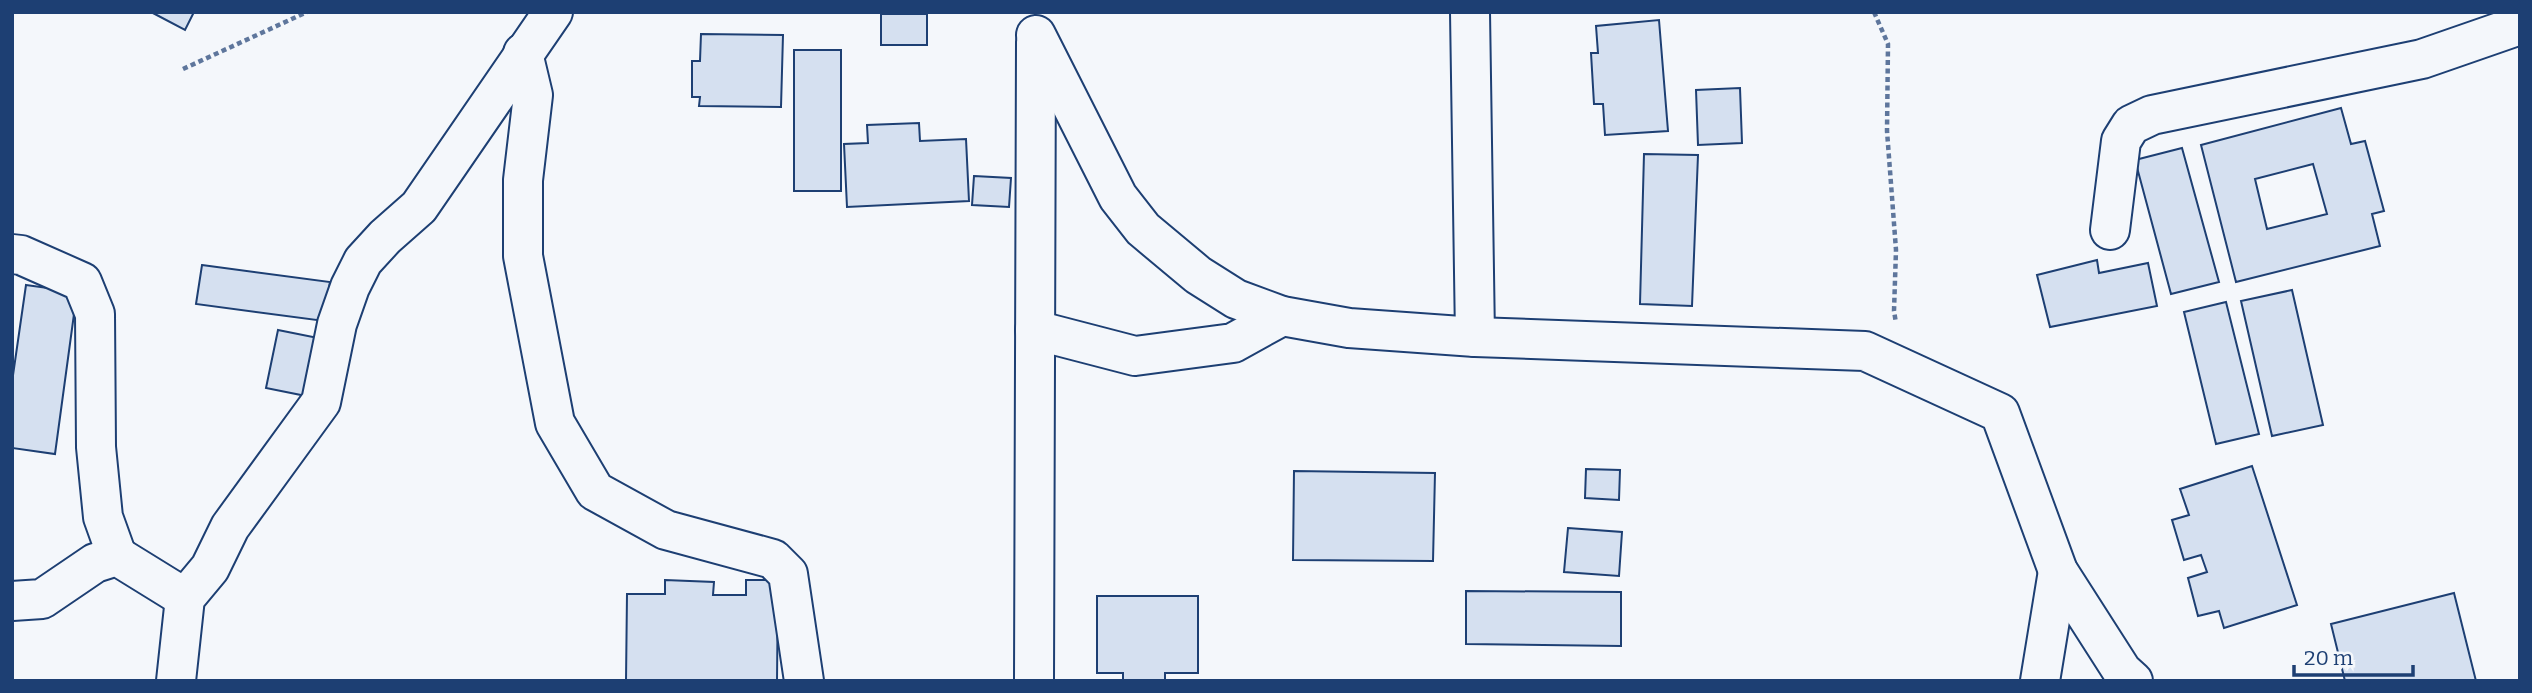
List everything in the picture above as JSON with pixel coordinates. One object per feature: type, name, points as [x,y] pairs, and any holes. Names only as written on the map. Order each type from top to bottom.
[{"type":"street","points":[[176,681],[185,598],[210,568],[230,527],[321,402],[337,324],[363,261],[419,207],[553,12]]},
{"type":"street","points":[[1470,12],[1475,337]]},
{"type":"street","points":[[1036,24],[1118,197],[1143,229],[1198,275],[1236,299],[1282,316],[1349,328],[1475,337],[1865,351],[2000,413],[2058,571],[2122,671],[2133,681]]},
{"type":"street","points":[[1034,681],[1036,24]]},
{"type":"street","points":[[2110,230],[2121,141],[2131,125],[2152,115],[2422,59],[2520,25]]},
{"type":"street","points":[[523,53],[533,95],[523,180],[523,256],[555,423],[595,491],[666,530],[773,559],[788,574],[804,681]]},
{"type":"street","points":[[12,254],[82,282],[95,314],[96,447],[103,517],[117,556],[185,598]]},
{"type":"street","points":[[1035,330],[1135,356],[1233,343],[1282,316]]},
{"type":"street","points":[[12,601],[41,599],[95,563],[117,556]]},
{"type":"street","points":[[2040,681],[2058,571]]},
{"type":"path","points":[[183,69],[307,12]]},
{"type":"path","points":[[1874,12],[1888,44],[1887,131],[1896,250],[1894,311],[1904,368]]},
{"type":"building","points":[[151,12],[194,12],[185,30]]},
{"type":"building","points":[[881,14],[927,14],[927,45],[881,45]]},
{"type":"building","points":[[1659,20],[1668,131],[1605,135],[1603,104],[1594,104],[1591,53],[1598,53],[1596,26]]},
{"type":"building","points":[[701,34],[783,35],[781,107],[699,106],[700,97],[692,97],[692,61],[700,61]]},
{"type":"building","points":[[794,50],[841,50],[841,191],[794,191]]},
{"type":"building","points":[[1740,88],[1742,143],[1698,145],[1696,90]]},
{"type":"building","points":[[2341,108],[2351,144],[2365,141],[2384,211],[2372,214],[2380,246],[2236,282],[2201,145]],"holes":[[[2313,164],[2327,214],[2267,229],[2255,179]]]},
{"type":"building","points":[[919,123],[920,141],[966,139],[969,201],[847,207],[844,144],[868,143],[867,125]]},
{"type":"building","points":[[2182,148],[2219,282],[2171,294],[2135,160]]},
{"type":"building","points":[[1644,154],[1698,155],[1692,306],[1640,304]]},
{"type":"building","points":[[974,176],[1011,178],[1009,207],[972,205]]},
{"type":"building","points":[[2097,260],[2099,273],[2148,263],[2157,306],[2050,327],[2037,275]]},
{"type":"building","points":[[202,265],[330,282],[324,321],[196,304]]},
{"type":"building","points":[[26,285],[77,292],[55,454],[12,448],[12,382]]},
{"type":"building","points":[[2292,290],[2323,425],[2272,436],[2241,301]]},
{"type":"building","points":[[2226,302],[2259,434],[2216,444],[2184,312]]},
{"type":"building","points":[[278,330],[323,339],[311,397],[266,388]]},
{"type":"building","points":[[2252,466],[2297,605],[2224,628],[2219,611],[2198,616],[2188,578],[2207,572],[2201,555],[2184,560],[2172,520],[2189,515],[2180,489]]},
{"type":"building","points":[[1586,469],[1620,470],[1619,500],[1585,498]]},
{"type":"building","points":[[1294,471],[1435,473],[1433,561],[1293,560]]},
{"type":"building","points":[[1568,528],[1622,532],[1619,576],[1564,572]]},
{"type":"building","points":[[665,580],[714,582],[713,595],[746,595],[746,580],[778,580],[777,681],[626,681],[627,594],[665,594]]},
{"type":"building","points":[[1466,591],[1621,592],[1621,646],[1466,644]]},
{"type":"building","points":[[2454,593],[2476,681],[2345,681],[2331,624]]},
{"type":"building","points":[[1097,596],[1198,596],[1198,673],[1165,673],[1165,681],[1123,681],[1123,673],[1097,673]]}]
